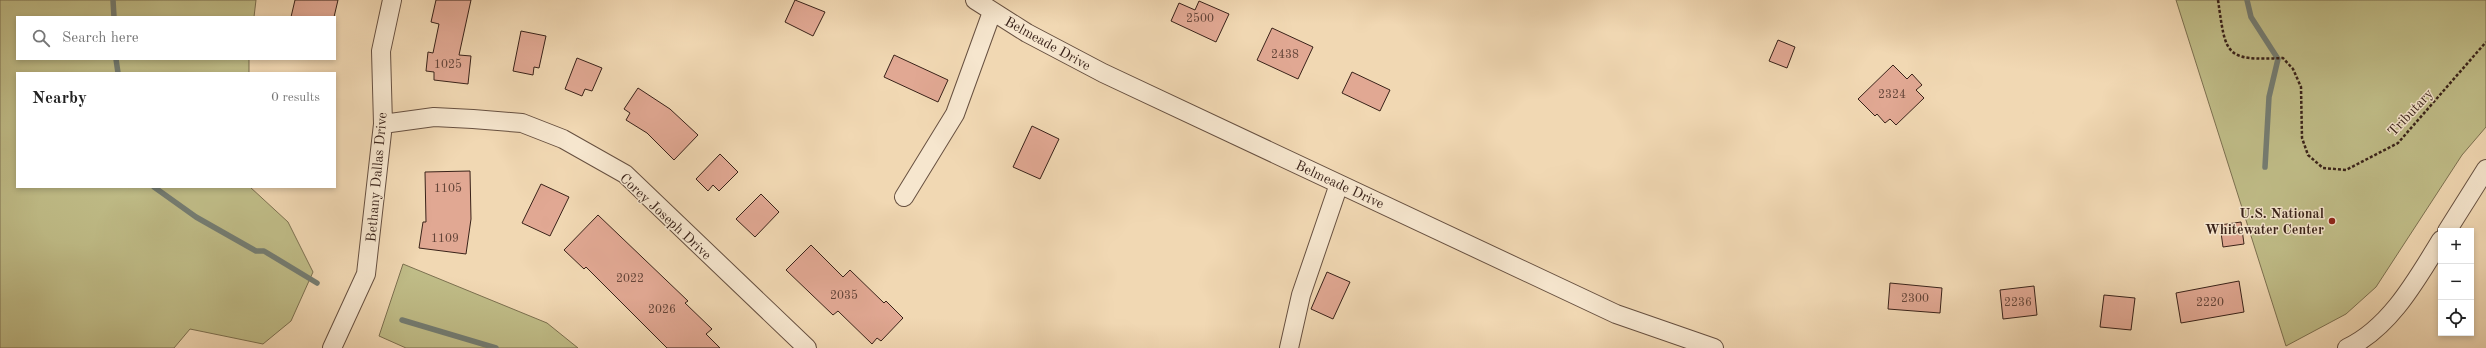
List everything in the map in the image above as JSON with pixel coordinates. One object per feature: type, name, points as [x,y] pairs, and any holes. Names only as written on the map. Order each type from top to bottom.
[{"type":"street","name":"Bethany Dallas Drive","points":[[332,348],[366,274],[384,124],[381,50],[392,0]]},
{"type":"street","name":"Belmeade Drive","points":[[975,0],[992,12],[1103,73],[1616,314],[1714,348]]},
{"type":"street","points":[[904,198],[955,114],[992,12]]},
{"type":"street","name":"Corey Joseph Drive","points":[[384,124],[434,117],[472,118],[522,123],[563,139],[625,174],[807,348]]},
{"type":"street","points":[[2449,228],[2486,169]]},
{"type":"street","points":[[1289,348],[1301,294],[1339,184]]},
{"type":"street","points":[[2350,347],[2378,325],[2397,306],[2438,244]]},
{"type":"path","name":"Tributary","points":[[2218,0],[2223,36],[2232,53],[2244,59],[2283,58],[2293,69],[2301,87],[2302,138],[2308,155],[2323,168],[2346,170],[2398,143],[2486,42]]},
{"type":"shaded area","points":[[0,0],[256,0],[254,16],[16,16],[16,60],[249,60],[249,72],[16,72],[16,188],[251,188],[288,222],[313,272],[291,321],[263,344],[190,329],[174,348],[0,348]]},
{"type":"shaded area","name":"U.S. National Whitewater Center","points":[[2176,0],[2486,0],[2486,127],[2462,155],[2376,287],[2346,314],[2286,346]]},
{"type":"shaded area","points":[[403,264],[547,323],[578,348],[406,348],[379,336]]},
{"type":"building","points":[[295,0],[338,0],[334,16],[291,16]]},
{"type":"building","points":[[436,0],[471,0],[459,55],[471,56],[468,84],[434,80],[434,72],[426,71],[428,52],[433,53],[439,24],[431,22]]},
{"type":"building","points":[[795,0],[825,12],[813,36],[785,22]]},
{"type":"building","points":[[1199,1],[1229,14],[1216,42],[1171,21],[1179,3],[1195,10]]},
{"type":"building","points":[[1272,28],[1313,47],[1298,79],[1257,60]]},
{"type":"building","points":[[521,31],[546,36],[539,68],[534,67],[533,75],[513,71]]},
{"type":"building","points":[[1778,40],[1795,47],[1787,68],[1769,61]]},
{"type":"building","points":[[894,55],[948,80],[938,102],[884,77]]},
{"type":"building","points":[[577,58],[602,68],[592,91],[585,89],[582,96],[565,89]]},
{"type":"building","points":[[1893,65],[1907,79],[1912,74],[1922,85],[1916,90],[1924,98],[1896,125],[1890,119],[1885,123],[1877,114],[1875,116],[1858,99]]},
{"type":"building","points":[[1352,72],[1390,90],[1380,111],[1342,93]]},
{"type":"building","points":[[638,88],[670,109],[698,135],[674,160],[647,133],[626,120],[630,113],[624,109]]},
{"type":"building","points":[[1032,126],[1059,139],[1040,179],[1013,167]]},
{"type":"building","points":[[720,154],[738,172],[719,191],[713,185],[708,191],[696,179]]},
{"type":"building","points":[[470,171],[471,219],[466,254],[419,248],[423,222],[426,222],[425,172]]},
{"type":"building","points":[[541,184],[569,197],[550,236],[522,223]]},
{"type":"building","points":[[761,194],[779,212],[755,237],[736,219]]},
{"type":"building","points":[[598,215],[688,301],[685,303],[712,329],[706,334],[720,348],[667,348],[586,267],[584,269],[564,250]]},
{"type":"building","points":[[2241,222],[2244,244],[2223,247],[2220,225]]},
{"type":"building","points":[[811,245],[843,277],[850,270],[884,303],[886,301],[903,318],[881,341],[877,338],[872,344],[838,311],[833,315],[786,270]]},
{"type":"building","points":[[1327,272],[1350,282],[1333,319],[1311,309]]},
{"type":"building","points":[[2239,281],[2244,312],[2181,323],[2176,293]]},
{"type":"building","points":[[1890,283],[1942,288],[1940,313],[1888,309]]},
{"type":"building","points":[[2034,286],[2037,315],[2003,319],[2000,290]]},
{"type":"building","points":[[2104,295],[2135,298],[2131,330],[2100,327]]},
{"type":"waterway","points":[[113,0],[114,16]]},
{"type":"waterway","points":[[2247,0],[2251,17],[2278,59],[2269,97],[2265,167]]},
{"type":"waterway","points":[[116,60],[118,72]]},
{"type":"waterway","points":[[155,188],[196,217],[256,251],[264,251],[317,283]]},
{"type":"waterway","points":[[402,320],[496,348]]},
{"type":"place","name":"U.S. National Whitewater Center","points":[[2332,221]]}]
